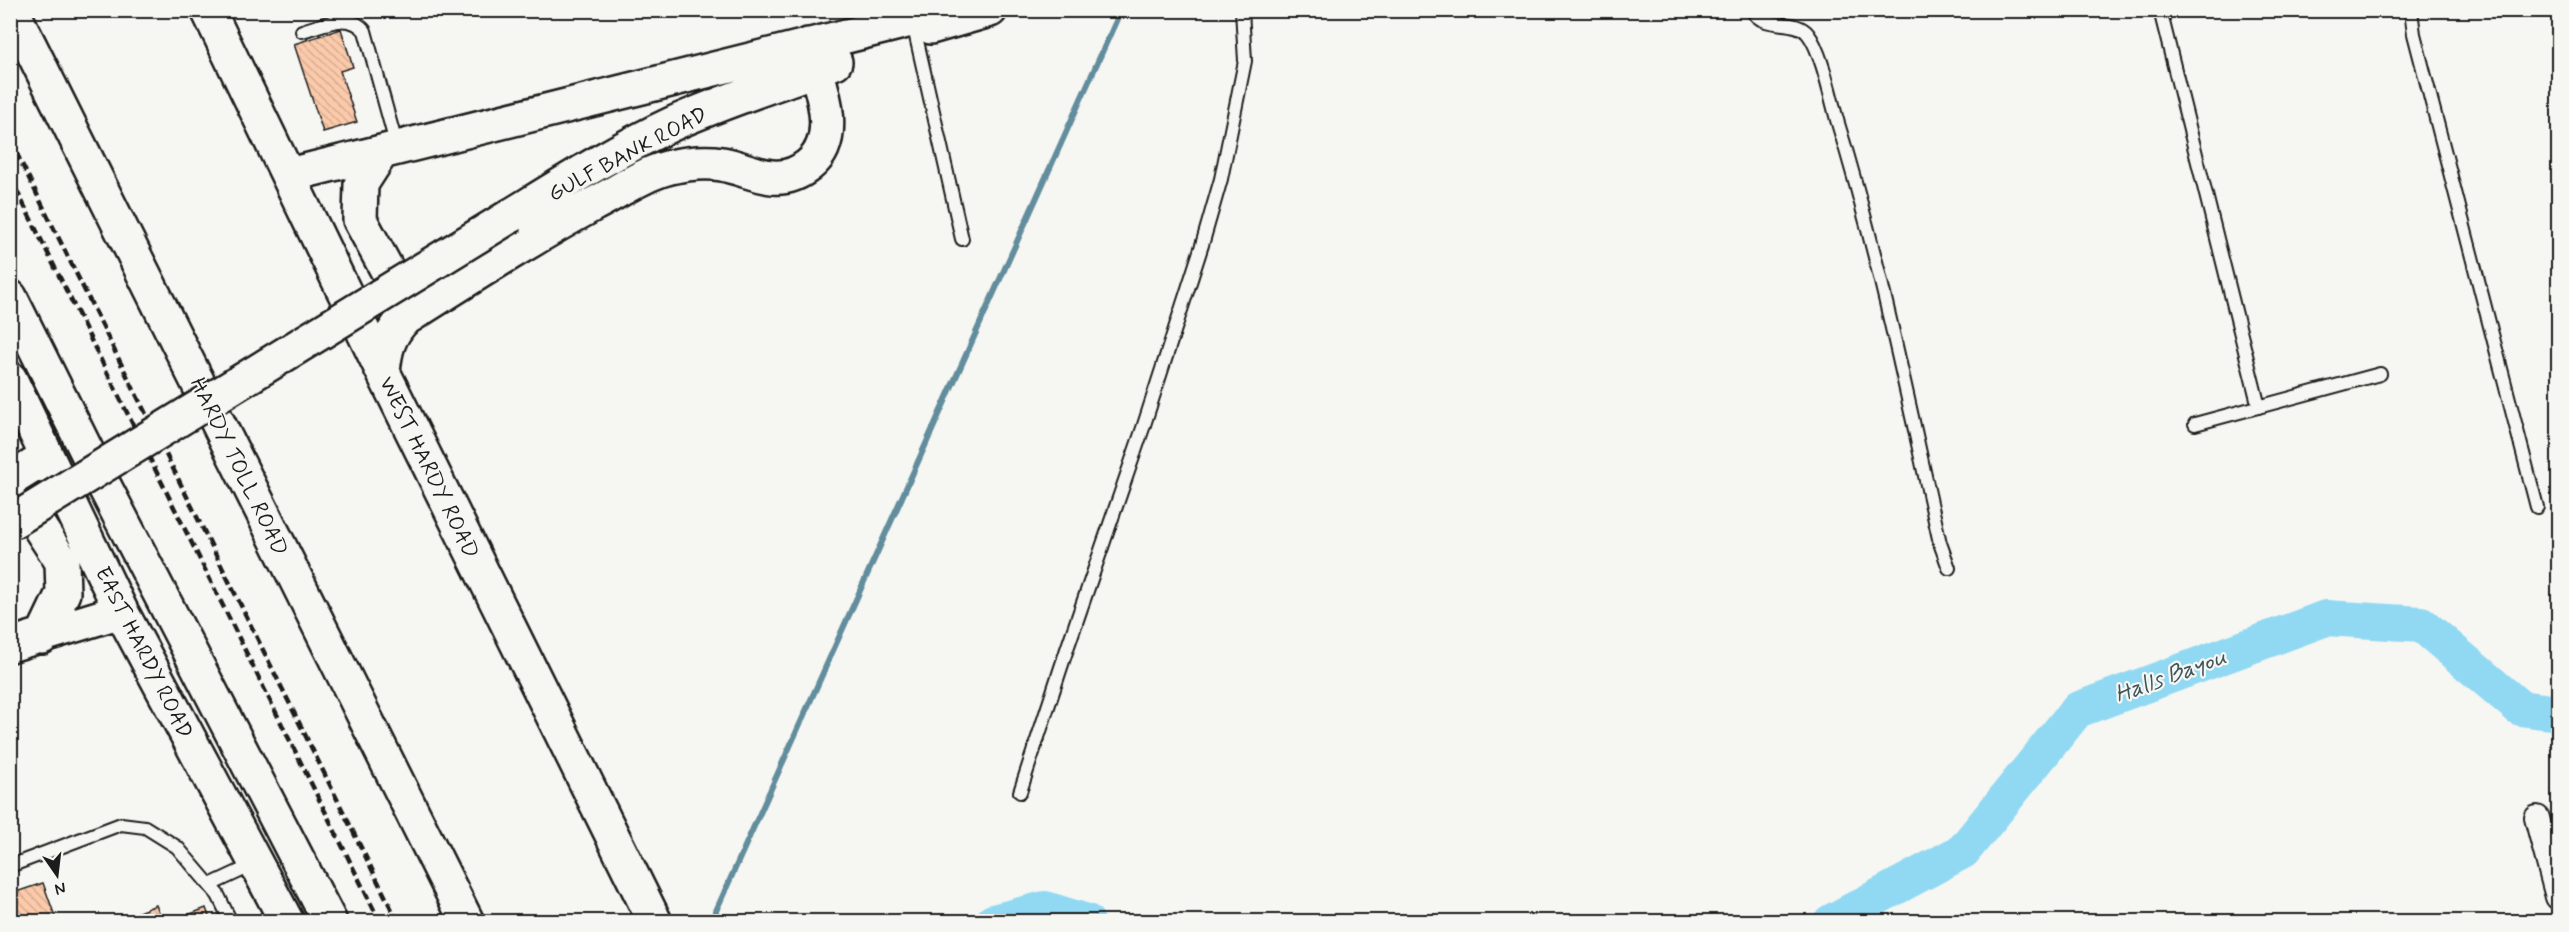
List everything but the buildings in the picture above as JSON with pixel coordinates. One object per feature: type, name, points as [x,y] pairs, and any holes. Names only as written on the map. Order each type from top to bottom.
[{"type":"main road","name":"HARDY TOLL ROAD","points":[[12,10],[467,921]]},
{"type":"main road","name":"WEST HARDY ROAD","points":[[208,10],[383,372],[655,921]]},
{"type":"main road","points":[[289,175],[812,57],[951,10]]},
{"type":"main road","name":"GULF BANK ROAD","points":[[10,523],[592,166],[671,124],[759,88],[812,57],[915,32],[990,10]]},
{"type":"main road","points":[[383,372],[385,350],[391,334],[403,320],[554,226],[655,171],[680,165],[722,164],[775,179],[794,174],[809,165],[820,152],[826,136],[825,104],[812,57]]},
{"type":"main road","points":[[389,151],[361,184],[360,220],[398,290],[413,300],[435,300]]},
{"type":"main road","points":[[10,297],[96,470],[330,921]]},
{"type":"main road","name":"EAST HARDY ROAD","points":[[13,392],[121,611],[256,863],[276,918]]},
{"type":"main road","points":[[10,480],[47,457]]},
{"type":"main road","points":[[10,502],[36,522],[62,562],[63,593],[42,637]]},
{"type":"main road","points":[[10,645],[121,611]]},
{"type":"street","points":[[2537,818],[2559,897]]},
{"type":"lane","points":[[1020,792],[1206,234],[1221,179],[1245,61],[1242,10]]},
{"type":"lane","points":[[1752,10],[1754,14],[1773,24],[1793,24],[1808,33],[1817,54],[1845,144],[1884,294],[1940,543],[1949,568]]},
{"type":"lane","points":[[2160,10],[2259,407]]},
{"type":"lane","points":[[2411,10],[2414,34],[2537,507]]},
{"type":"lane","points":[[302,31],[346,18],[358,22],[365,31],[389,151]]},
{"type":"lane","points":[[915,32],[962,239]]},
{"type":"lane","points":[[2194,424],[2380,374]]},
{"type":"lane","points":[[10,866],[121,824],[144,827],[177,847],[210,885],[225,907],[231,921]]},
{"type":"lane","points":[[210,885],[256,863]]},
{"type":"waterway","points":[[711,922],[1121,10]]},
{"type":"waterway","name":"Halls Bayou","points":[[1831,922],[1963,851],[2077,710],[2326,618],[2421,624],[2520,708],[2558,713]]},
{"type":"waterway","name":"Halls Bayou","points":[[993,922],[1045,909],[1087,922]]},
{"type":"railway","points":[[10,140],[398,922]]},
{"type":"railway","points":[[10,177],[380,922]]}]
